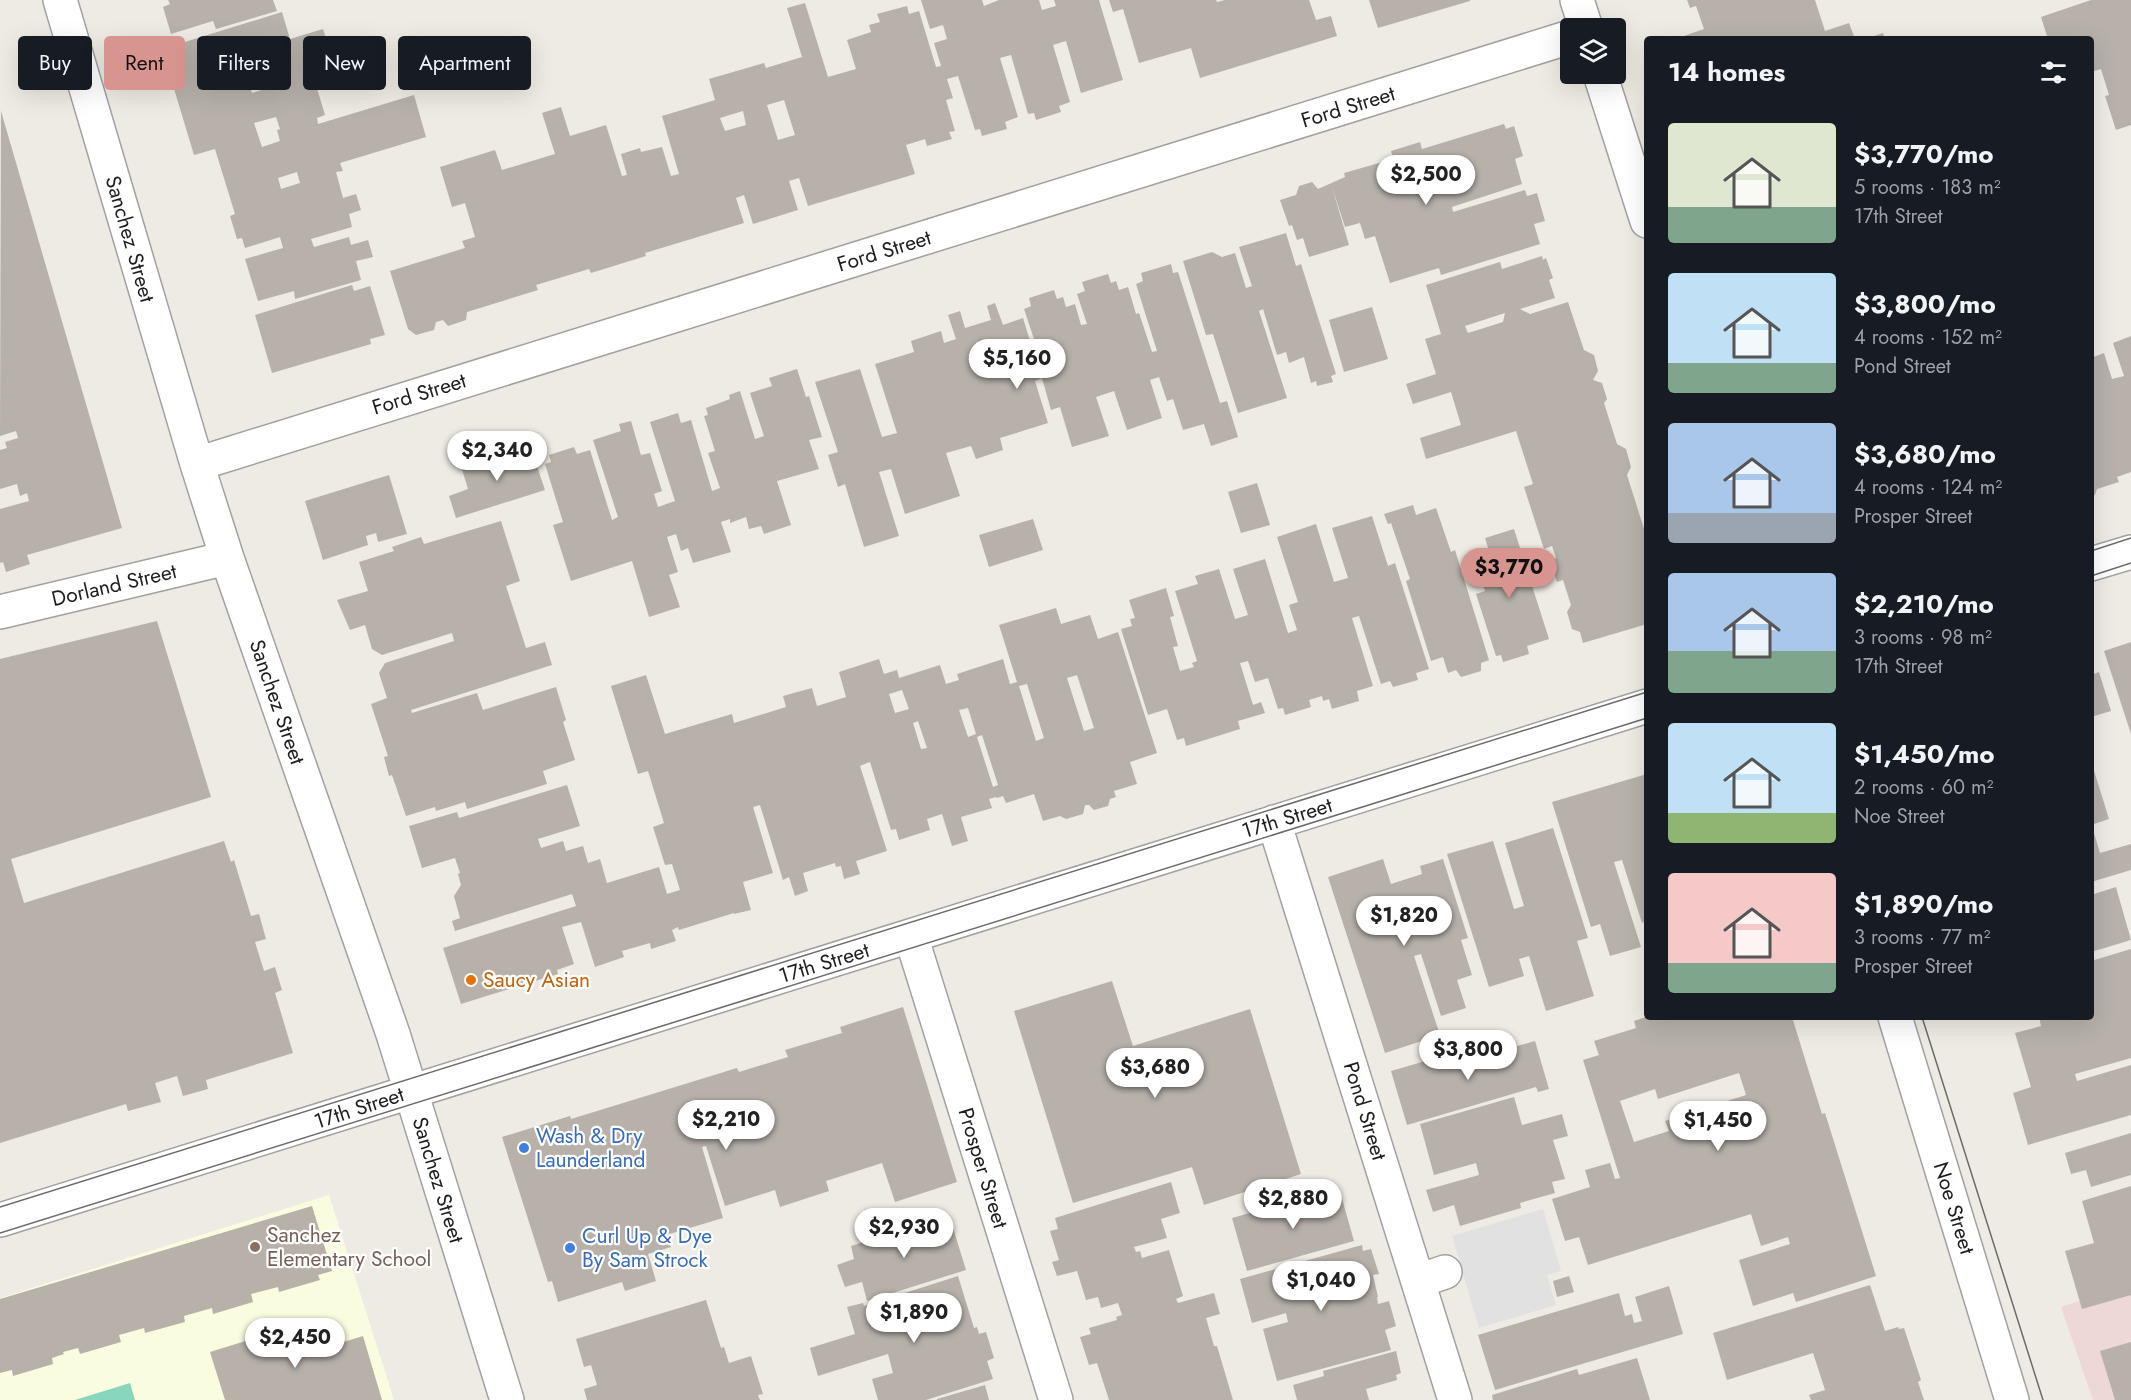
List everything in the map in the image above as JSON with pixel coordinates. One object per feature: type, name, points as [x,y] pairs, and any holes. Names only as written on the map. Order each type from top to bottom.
[{"type":"street","name":"Sanchez Street","points":[[60,0],[227,558],[393,1034],[507,1400]]},
{"type":"street","points":[[1578,0],[1583,18]]},
{"type":"street","name":"Ford Street","points":[[197,464],[1560,40]]},
{"type":"street","points":[[1603,84],[1644,211]]},
{"type":"street","points":[[2094,563],[2131,552]]},
{"type":"street","name":"Dorland Street","points":[[0,612],[227,558]]},
{"type":"street","name":"17th Street","points":[[0,1220],[1644,706]]},
{"type":"street","name":"Pond Street","points":[[1274,822],[1431,1277],[1455,1400]]},
{"type":"street","name":"Prosper Street","points":[[911,936],[1056,1400]]},
{"type":"street","name":"Noe Street","points":[[1896,1020],[2012,1400]]},
{"type":"shaded area","name":"Sanchez Elementary School","points":[[329,1195],[394,1400],[0,1400],[0,1298]]},
{"type":"shaded area","points":[[1543,1209],[1561,1271],[1547,1275],[1556,1305],[1479,1328],[1452,1236]]},
{"type":"shaded area","points":[[2131,1284],[2131,1400],[2093,1400],[2061,1307]]},
{"type":"green space","points":[[130,1383],[135,1400],[75,1400]]},
{"type":"building","points":[[168,0],[273,0],[277,11],[216,29],[213,21],[171,34],[163,7],[170,4]]},
{"type":"building","points":[[921,0],[982,0],[984,6],[999,0],[1039,0],[1042,10],[1056,6],[1054,0],[1099,0],[1123,80],[1081,93],[1066,41],[1053,45],[1070,102],[1059,106],[1061,112],[1036,120],[1034,113],[1028,114],[1011,55],[1000,58],[1018,117],[1005,122],[1007,129],[982,136],[980,129],[975,130],[958,76],[947,79],[953,98],[946,100],[955,131],[949,132],[952,139],[927,146],[925,139],[906,145],[915,174],[808,206],[799,178],[789,181],[798,210],[753,224],[744,195],[736,198],[744,223],[645,253],[646,256],[591,273],[589,269],[536,285],[538,290],[467,312],[466,320],[448,326],[443,320],[436,322],[434,330],[416,335],[408,329],[390,271],[465,248],[462,241],[475,237],[465,203],[452,207],[440,167],[495,150],[502,170],[555,154],[542,113],[561,107],[570,136],[606,125],[622,176],[627,175],[621,154],[640,148],[641,152],[662,147],[671,176],[679,174],[662,116],[715,100],[709,79],[764,63],[766,68],[802,57],[787,8],[805,3],[828,77],[856,69],[847,40],[871,32],[869,25],[880,22],[877,14],[907,6],[909,14],[919,11],[936,67],[941,66],[934,43],[947,39],[943,25],[930,29]],"holes":[[[784,100],[795,135],[778,140],[767,105]],[[743,111],[746,125],[725,131],[720,118]]]},
{"type":"building","points":[[1109,0],[1216,0],[1217,2],[1225,0],[1309,0],[1316,20],[1331,16],[1337,36],[1200,78],[1191,48],[1139,63],[1123,9],[1113,12]]},
{"type":"building","points":[[1369,0],[1470,0],[1470,1],[1378,28]]},
{"type":"building","points":[[1687,0],[1815,0],[1825,31],[1849,23],[1854,36],[1684,36],[1704,29],[1696,6],[1690,8]]},
{"type":"building","points":[[2091,0],[2131,0],[2131,125],[2116,130],[2105,96],[2109,95],[2101,69],[2094,71],[2094,36],[2047,36],[2041,17]]},
{"type":"building","points":[[282,12],[289,36],[204,36]]},
{"type":"building","points":[[323,29],[325,36],[303,36],[303,90],[317,90],[325,115],[317,118],[318,124],[414,95],[426,137],[340,163],[343,171],[336,172],[343,198],[356,194],[361,210],[349,214],[352,227],[311,239],[314,247],[349,237],[351,245],[368,240],[373,257],[356,261],[361,280],[295,299],[294,291],[258,301],[245,259],[283,248],[280,237],[245,248],[242,238],[237,239],[230,216],[235,214],[215,149],[194,155],[174,90],[185,90],[185,42],[197,38],[197,90],[251,90],[252,93],[261,90],[291,90],[291,39]],"holes":[[[276,117],[280,129],[277,130],[280,141],[262,147],[254,123]],[[297,172],[300,183],[281,189],[278,178]]]},
{"type":"building","points":[[1,111],[122,528],[27,555],[30,564],[6,572],[3,562],[0,563],[0,509],[29,501],[27,493],[20,496],[17,484],[0,489],[0,450],[7,448],[5,442],[18,438],[16,431],[0,436]]},
{"type":"building","points":[[1504,124],[1506,129],[1514,126],[1523,156],[1515,159],[1522,184],[1452,207],[1453,212],[1525,190],[1527,196],[1537,193],[1545,221],[1534,224],[1540,244],[1441,275],[1439,268],[1390,283],[1375,236],[1365,239],[1360,223],[1345,227],[1332,187],[1349,245],[1309,257],[1303,238],[1297,240],[1292,225],[1289,226],[1280,200],[1296,195],[1299,186],[1312,182],[1318,189],[1345,177],[1344,173],[1393,159],[1391,151],[1420,142],[1422,149]]},
{"type":"building","points":[[1286,233],[1296,266],[1301,264],[1336,374],[1331,376],[1333,382],[1317,386],[1316,381],[1311,383],[1304,357],[1289,363],[1286,352],[1277,355],[1263,309],[1259,311],[1287,398],[1238,413],[1213,334],[1206,335],[1183,261],[1212,252],[1222,257],[1235,253],[1246,288],[1252,286],[1239,247]]},
{"type":"building","points":[[1542,256],[1543,260],[1546,258],[1553,278],[1549,280],[1555,298],[1520,309],[1530,314],[1568,302],[1584,350],[1594,355],[1598,371],[1593,380],[1602,383],[1607,399],[1604,403],[1617,444],[1626,449],[1631,467],[1627,475],[1644,529],[1644,625],[1583,643],[1580,632],[1572,629],[1567,612],[1571,605],[1563,580],[1557,582],[1550,561],[1556,558],[1552,546],[1544,549],[1524,487],[1533,484],[1516,431],[1426,459],[1420,438],[1461,425],[1451,392],[1413,404],[1406,384],[1436,374],[1425,339],[1441,334],[1426,285],[1500,262],[1502,269]],"holes":[[[1505,313],[1503,322],[1468,333],[1465,326]]]},
{"type":"building","points":[[1171,264],[1173,273],[1178,272],[1220,403],[1227,401],[1238,437],[1211,446],[1204,424],[1183,430],[1173,399],[1167,401],[1159,377],[1150,380],[1162,418],[1127,430],[1114,391],[1096,397],[1109,436],[1072,447],[1060,407],[1051,410],[1042,378],[1035,381],[1048,423],[1000,438],[1003,450],[976,459],[971,446],[946,453],[960,496],[905,514],[891,469],[879,472],[899,536],[864,547],[845,484],[838,487],[828,455],[838,452],[815,382],[860,369],[882,437],[897,433],[875,364],[914,352],[911,341],[941,331],[944,343],[956,339],[948,315],[960,311],[965,328],[991,320],[987,306],[995,303],[1003,325],[1023,318],[1030,341],[1034,339],[1024,309],[1031,306],[1029,298],[1054,290],[1057,299],[1063,297],[1066,307],[1075,304],[1081,325],[1087,324],[1077,294],[1085,291],[1082,282],[1108,274],[1111,283],[1116,281],[1119,290],[1128,287],[1136,314],[1139,313],[1152,352],[1157,351],[1136,284],[1143,281],[1141,273]]},
{"type":"building","points":[[352,285],[354,291],[370,286],[385,335],[370,339],[371,344],[272,373],[255,315]]},
{"type":"building","points":[[1372,307],[1388,359],[1344,372],[1329,320]]},
{"type":"building","points":[[2131,336],[2131,472],[2117,477],[2119,482],[2097,489],[2094,495],[2094,357],[2104,353],[2112,379],[2124,376],[2113,343]]},
{"type":"building","points":[[797,369],[806,397],[809,396],[822,437],[809,440],[819,469],[777,481],[791,525],[764,534],[761,526],[749,529],[746,517],[730,523],[730,519],[721,522],[731,552],[693,563],[688,548],[681,551],[676,534],[667,537],[678,572],[669,575],[680,607],[649,617],[632,561],[571,581],[553,525],[563,522],[545,464],[551,462],[549,455],[574,447],[577,454],[590,450],[612,520],[618,517],[593,440],[621,431],[619,424],[631,421],[641,455],[650,453],[662,491],[654,494],[658,507],[675,501],[650,422],[678,413],[681,423],[691,420],[712,491],[720,488],[708,453],[715,451],[704,416],[708,415],[706,408],[730,399],[729,395],[740,391],[755,439],[764,436],[750,393],[772,386],[769,378]]},
{"type":"building","points":[[521,447],[526,463],[535,460],[545,490],[456,518],[449,496],[468,489],[461,466]]},
{"type":"building","points":[[389,475],[407,534],[378,542],[376,533],[366,536],[368,545],[323,560],[305,501]]},
{"type":"building","points":[[1257,483],[1270,525],[1241,533],[1228,492]]},
{"type":"building","points":[[1413,505],[1416,515],[1436,508],[1451,552],[1455,550],[1489,660],[1481,663],[1481,671],[1461,677],[1456,670],[1448,673],[1443,657],[1431,661],[1406,581],[1410,579],[1391,523],[1388,524],[1384,514]]},
{"type":"building","points":[[1372,516],[1388,566],[1395,563],[1429,669],[1416,673],[1418,680],[1393,687],[1390,681],[1381,684],[1359,616],[1352,618],[1373,686],[1357,691],[1359,701],[1332,709],[1329,699],[1323,701],[1322,696],[1309,700],[1311,707],[1285,715],[1283,708],[1278,709],[1268,678],[1255,682],[1248,661],[1240,663],[1253,705],[1261,702],[1265,713],[1238,721],[1240,729],[1186,746],[1184,738],[1177,740],[1167,709],[1148,715],[1121,629],[1132,626],[1130,619],[1135,618],[1129,600],[1166,588],[1174,616],[1170,617],[1178,646],[1173,647],[1180,671],[1194,667],[1192,663],[1197,661],[1175,591],[1198,584],[1195,576],[1219,569],[1235,619],[1248,615],[1233,569],[1265,559],[1288,633],[1297,630],[1289,605],[1298,602],[1277,537],[1316,524],[1334,582],[1348,578],[1332,528]]},
{"type":"building","points":[[1033,519],[1043,550],[989,567],[979,535]]},
{"type":"building","points":[[501,521],[520,581],[506,586],[526,648],[545,642],[552,665],[411,710],[412,713],[477,693],[483,710],[556,687],[566,720],[563,722],[575,760],[543,771],[547,784],[467,809],[465,802],[436,811],[435,807],[406,816],[392,775],[389,776],[384,757],[388,756],[371,704],[387,698],[379,673],[385,663],[454,641],[452,633],[382,655],[372,649],[365,625],[350,630],[337,600],[368,591],[359,562],[394,551],[392,547],[421,537],[424,544]]},
{"type":"building","points":[[1514,529],[1549,639],[1527,646],[1529,654],[1503,662],[1501,655],[1496,656],[1476,594],[1485,591],[1476,563],[1491,558],[1485,538]]},
{"type":"building","points":[[1056,608],[1061,624],[1090,615],[1098,639],[1118,632],[1157,753],[1130,762],[1137,784],[1114,791],[1116,797],[1110,799],[1108,806],[1094,810],[1089,805],[1085,805],[1083,814],[1066,819],[1060,816],[1043,821],[1034,794],[1006,803],[1003,796],[996,797],[989,799],[992,808],[961,817],[968,841],[952,846],[942,814],[927,819],[930,830],[899,840],[896,829],[891,830],[870,762],[860,766],[887,851],[856,861],[860,874],[844,879],[841,866],[836,867],[835,863],[803,873],[808,891],[795,896],[789,877],[783,880],[760,805],[753,807],[773,873],[743,882],[751,910],[679,930],[678,927],[672,930],[676,941],[651,949],[650,943],[622,951],[624,957],[595,967],[581,922],[562,927],[574,964],[557,970],[558,974],[461,1004],[443,948],[576,906],[572,894],[455,931],[452,921],[460,918],[454,896],[461,885],[455,858],[422,868],[409,826],[457,812],[459,818],[567,785],[580,826],[538,839],[541,848],[563,841],[566,851],[583,846],[588,863],[600,859],[607,883],[659,867],[667,894],[680,890],[672,864],[665,865],[653,827],[664,823],[648,771],[638,774],[611,686],[646,675],[665,734],[732,714],[734,723],[786,707],[783,696],[812,688],[817,706],[846,697],[839,672],[879,659],[884,674],[897,670],[899,678],[940,665],[946,684],[959,680],[957,674],[1003,659],[1010,684],[1017,682],[999,625]],"holes":[[[1077,675],[1094,728],[1084,731],[1067,678]],[[1027,684],[1044,738],[1036,741],[1019,686]],[[902,690],[909,709],[895,713],[889,694]],[[968,708],[976,734],[968,737],[959,710]],[[918,721],[927,748],[921,749],[913,723]],[[982,735],[998,785],[993,787],[977,737]]]},
{"type":"building","points":[[157,621],[211,797],[11,859],[24,903],[224,841],[231,862],[234,860],[251,916],[259,914],[266,939],[255,942],[264,971],[275,967],[282,990],[275,993],[293,1053],[206,1080],[208,1089],[183,1096],[177,1076],[155,1083],[161,1102],[128,1111],[126,1104],[0,1143],[0,659]]},
{"type":"building","points":[[2131,642],[2131,734],[2104,651]]},
{"type":"building","points":[[2099,672],[2111,711],[2094,716],[2094,674]]},
{"type":"building","points":[[2094,771],[2109,819],[2094,824]]},
{"type":"building","points":[[1644,775],[1644,922],[1642,923],[1622,860],[1614,862],[1641,947],[1610,956],[1600,924],[1591,927],[1552,802]]},
{"type":"building","points":[[1553,828],[1588,938],[1577,941],[1594,996],[1546,1011],[1529,956],[1519,959],[1524,976],[1489,987],[1447,854],[1493,841],[1514,909],[1524,906],[1505,843]]},
{"type":"building","points":[[2094,833],[2100,853],[2131,844],[2131,870],[2094,881]]},
{"type":"building","points":[[1383,859],[1391,884],[1422,874],[1420,866],[1443,859],[1468,938],[1461,940],[1472,975],[1457,980],[1466,1008],[1441,1016],[1421,954],[1414,956],[1440,1035],[1385,1053],[1328,877]]},
{"type":"building","points":[[2116,887],[2131,940],[2094,951],[2094,894]]},
{"type":"building","points":[[2131,949],[2131,1058],[2075,1074],[2077,1081],[2131,1065],[2131,1115],[2028,1145],[2013,1093],[2031,1087],[2015,1033],[2041,1026],[2040,1020],[2094,1020],[2094,960]]},
{"type":"building","points":[[1112,981],[1133,1046],[1250,1009],[1301,1174],[1204,1205],[1192,1167],[1073,1203],[1014,1011]]},
{"type":"building","points":[[903,1007],[957,1182],[895,1202],[882,1163],[826,1181],[829,1191],[780,1207],[775,1190],[725,1206],[706,1146],[702,1147],[723,1218],[666,1235],[671,1247],[648,1254],[656,1281],[625,1291],[622,1282],[558,1302],[552,1281],[548,1282],[502,1137],[570,1116],[571,1119],[737,1068],[739,1072],[788,1057],[785,1050],[842,1033],[840,1027]]},
{"type":"building","points":[[1644,1018],[1644,1020],[1793,1020],[1822,1114],[1825,1113],[1876,1276],[1796,1302],[1793,1293],[1753,1306],[1739,1260],[1790,1244],[1788,1237],[1761,1246],[1751,1214],[1588,1265],[1579,1237],[1565,1241],[1552,1199],[1590,1187],[1585,1170],[1610,1163],[1615,1179],[1620,1178],[1583,1060],[1599,1055],[1594,1041],[1636,1028],[1634,1021]],"holes":[[[1739,1073],[1746,1095],[1665,1121],[1669,1131],[1634,1142],[1620,1101],[1655,1089],[1658,1099]]]},
{"type":"building","points":[[1535,1041],[1549,1089],[1538,1092],[1536,1087],[1407,1125],[1391,1071],[1432,1059],[1434,1064],[1505,1043],[1507,1049]]},
{"type":"building","points":[[1514,1097],[1522,1125],[1562,1114],[1568,1136],[1553,1140],[1565,1179],[1552,1182],[1555,1193],[1520,1203],[1521,1208],[1460,1226],[1454,1205],[1433,1212],[1426,1190],[1479,1175],[1476,1163],[1434,1175],[1420,1124]]},
{"type":"building","points":[[2131,1133],[2131,1175],[2091,1187],[2086,1170],[2071,1174],[2065,1153]]},
{"type":"building","points":[[1171,1182],[1180,1213],[1161,1219],[1167,1238],[1134,1247],[1136,1252],[1140,1251],[1142,1258],[1169,1250],[1183,1296],[1176,1299],[1178,1303],[1214,1293],[1220,1314],[1206,1318],[1233,1400],[1109,1400],[1097,1363],[1089,1365],[1080,1337],[1091,1334],[1089,1328],[1117,1320],[1116,1317],[1122,1315],[1118,1303],[1101,1308],[1098,1297],[1086,1300],[1077,1271],[1057,1276],[1052,1262],[1059,1260],[1050,1231],[1058,1229],[1055,1218]]},
{"type":"building","points":[[2131,1186],[2131,1295],[2082,1309],[2065,1251],[2094,1243],[2082,1201]]},
{"type":"building","points":[[1339,1188],[1354,1241],[1247,1271],[1232,1218]]},
{"type":"building","points":[[312,1206],[332,1271],[318,1275],[320,1280],[279,1292],[278,1287],[251,1294],[253,1302],[213,1314],[212,1308],[184,1316],[185,1322],[145,1333],[144,1328],[119,1335],[121,1342],[80,1354],[78,1348],[63,1352],[64,1354],[52,1358],[53,1364],[13,1376],[12,1370],[0,1373],[0,1299]]},
{"type":"building","points":[[949,1215],[966,1270],[867,1301],[862,1282],[845,1287],[837,1265],[854,1259],[851,1246]]},
{"type":"building","points":[[1362,1245],[1363,1251],[1371,1249],[1379,1274],[1373,1275],[1378,1304],[1389,1301],[1396,1326],[1385,1330],[1391,1350],[1277,1381],[1263,1329],[1288,1322],[1286,1313],[1252,1323],[1240,1279]]},
{"type":"building","points":[[958,1276],[974,1328],[977,1327],[979,1334],[986,1332],[994,1358],[987,1361],[993,1379],[926,1400],[878,1400],[872,1379],[893,1373],[888,1354],[818,1376],[810,1348],[855,1334],[847,1307],[863,1303],[864,1306]]},
{"type":"building","points":[[1569,1276],[1574,1292],[1557,1297],[1553,1281]]},
{"type":"building","points":[[1870,1285],[1885,1331],[1898,1327],[1899,1329],[1904,1328],[1921,1380],[1918,1382],[1924,1400],[1811,1400],[1809,1395],[1825,1390],[1813,1353],[1727,1380],[1713,1333]]},
{"type":"building","points":[[1669,1286],[1683,1334],[1495,1390],[1478,1335],[1619,1293],[1625,1316],[1632,1314],[1634,1323],[1642,1321],[1635,1297]]},
{"type":"building","points":[[706,1300],[721,1348],[724,1347],[729,1363],[751,1356],[763,1394],[758,1395],[760,1400],[587,1400],[584,1389],[597,1385],[591,1365],[584,1367],[576,1339]]},
{"type":"building","name":"Sanchez Elementary School","points":[[303,1323],[311,1352],[363,1336],[382,1400],[225,1400],[210,1352]]},
{"type":"building","points":[[2131,1342],[2131,1400],[2115,1400],[2100,1351]]},
{"type":"building","points":[[1396,1351],[1401,1373],[1396,1375],[1397,1380],[1366,1389],[1369,1400],[1297,1400],[1293,1385],[1324,1376],[1323,1371]]},
{"type":"building","points":[[1637,1358],[1650,1400],[1493,1400],[1492,1395],[1577,1369],[1579,1375]]},
{"type":"building","points":[[985,1385],[989,1400],[937,1400],[937,1399]]},
{"type":"tram line","points":[[2094,550],[2131,538]]},
{"type":"tram line","points":[[2094,575],[2131,563]]},
{"type":"tram line","points":[[0,1207],[1644,693]]},
{"type":"tram line","points":[[0,1233],[1644,719]]},
{"type":"tram line","points":[[1923,1020],[2043,1400]]},
{"type":"place","name":"Saucy Asian","points":[[471,980]]},
{"type":"place","name":"Wash & Dry Launderland","points":[[524,1148]]},
{"type":"place","name":"Sanchez Elementary School","points":[[255,1247]]},
{"type":"place","name":"Curl Up & Dye By Sam Strock","points":[[570,1248]]}]
